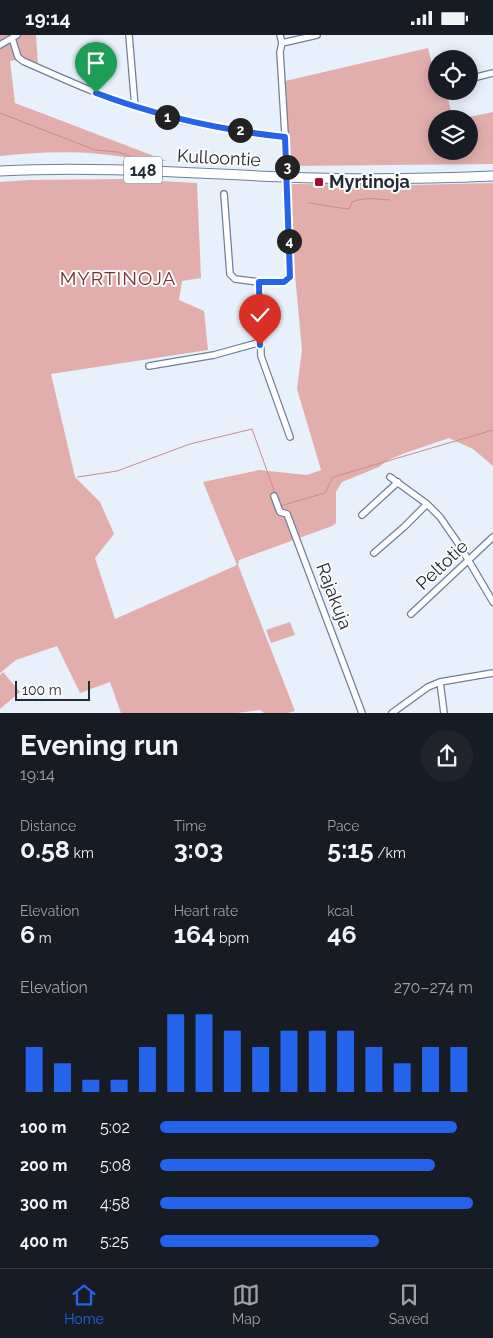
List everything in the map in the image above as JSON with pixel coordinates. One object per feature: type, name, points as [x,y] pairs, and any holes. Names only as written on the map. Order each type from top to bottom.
[{"type":"main road","name":"Kulloontie","points":[[0,171],[126,169],[287,177]]},
{"type":"main road","name":"148","points":[[287,177],[421,179],[493,177]]},
{"type":"street","points":[[129,35],[135,107]]},
{"type":"street","points":[[224,194],[230,274],[234,279],[284,282],[290,277],[280,52],[282,43],[280,35]]},
{"type":"street","points":[[282,43],[317,35]]},
{"type":"street","points":[[0,45],[15,36],[18,57],[23,61],[96,93],[135,107],[182,120],[285,137]]},
{"type":"street","points":[[478,77],[493,73]]},
{"type":"street","points":[[259,282],[261,356],[290,437]]},
{"type":"street","points":[[149,366],[214,355],[261,342]]},
{"type":"street","points":[[390,477],[427,504],[440,517],[493,602]]},
{"type":"street","points":[[362,515],[398,483]]},
{"type":"street","name":"Rajakuja","points":[[274,496],[280,512],[287,514],[362,713]]},
{"type":"street","points":[[374,553],[427,504]]},
{"type":"street","name":"Peltotie","points":[[411,614],[493,537]]},
{"type":"street","points":[[392,713],[428,687],[440,682],[493,673]]},
{"type":"street","points":[[440,682],[444,713]]},
{"type":"shaded area","points":[[0,35],[36,35],[38,65],[23,59],[10,61],[15,103],[167,161],[79,152],[0,156]]},
{"type":"shaded area","points":[[428,48],[428,100],[448,100],[451,110],[428,110],[428,160],[478,160],[478,115],[493,112],[493,164],[289,166],[285,81]]},
{"type":"shaded area","points":[[121,179],[197,183],[201,278],[182,281],[179,300],[204,311],[208,350],[51,374],[75,477],[100,502],[114,534],[95,558],[115,619],[237,565],[203,482],[259,470],[307,475],[321,470],[297,389],[302,350],[287,188],[290,184],[413,185],[493,183],[493,466],[473,449],[449,438],[405,453],[388,460],[379,467],[342,482],[336,492],[336,523],[332,526],[239,560],[238,565],[295,711],[288,713],[264,713],[260,710],[237,713],[121,713],[110,682],[80,693],[57,646],[16,660],[0,673],[0,182]]},
{"type":"shaded area","points":[[290,622],[295,635],[271,643],[266,630]]},
{"type":"shaded area","points":[[3,672],[20,692],[0,709],[0,675]]},
{"type":"waterway","points":[[0,113],[95,150],[118,152],[143,161],[143,163]]},
{"type":"waterway","points":[[309,203],[347,209],[350,208],[352,202],[361,199],[390,200]]},
{"type":"waterway","points":[[78,477],[117,471],[190,444],[252,429],[275,493]]},
{"type":"waterway","points":[[280,506],[325,493],[333,477],[493,430]]},
{"type":"place","name":"Myrtinoja","points":[[319,182]]},
{"type":"district","name":"MYRTINOJA","points":[[118,278]]},
{"type":"route","points":[[96,93],[168,117],[285,137],[291,269],[290,277],[284,282],[259,282],[260,345]]}]
